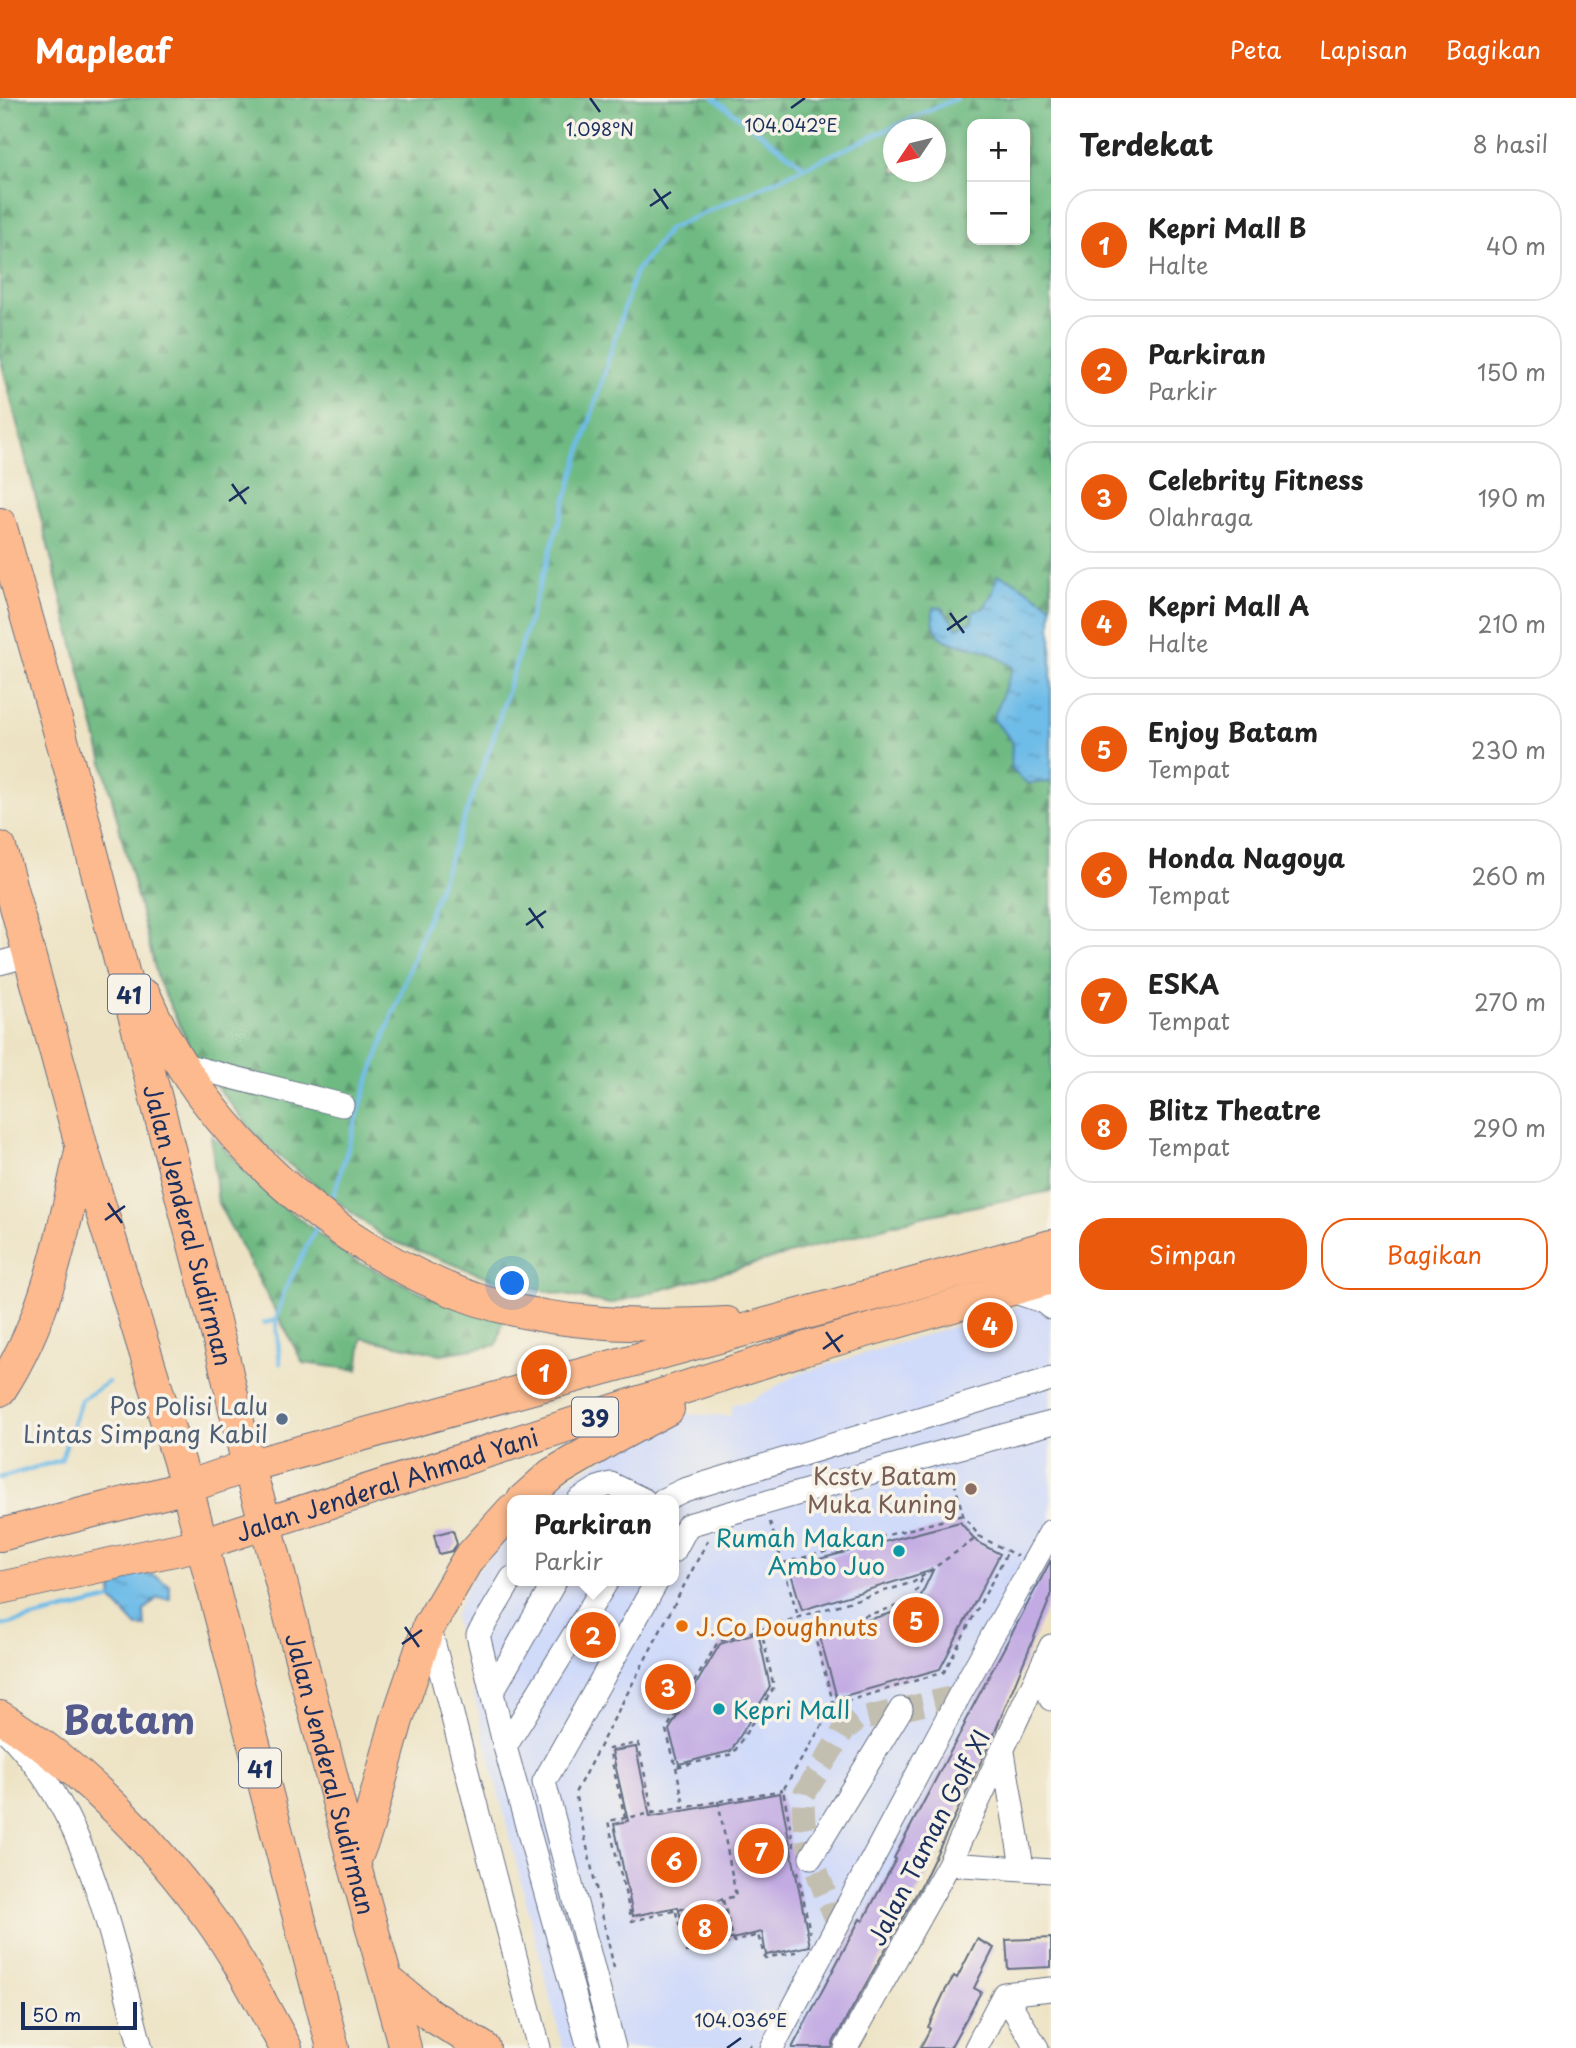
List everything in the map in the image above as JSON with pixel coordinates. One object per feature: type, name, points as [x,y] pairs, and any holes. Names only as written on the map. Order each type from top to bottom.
[{"type":"highway","name":"Jalan Jenderal Sudirman","points":[[0,524],[71,772],[220,1343],[247,1466],[266,1524],[405,2048]]},
{"type":"highway","points":[[71,772],[135,971],[159,1028],[207,1102],[248,1150],[335,1226],[366,1247],[431,1281],[477,1299],[524,1310],[572,1319],[660,1326],[787,1319]]},
{"type":"highway","name":"41","points":[[0,848],[15,959],[82,1148],[187,1487],[333,2048]]},
{"type":"highway","points":[[0,1390],[28,1340],[58,1253],[82,1148]]},
{"type":"highway","name":"Jalan Jenderal Ahmad Yani","points":[[0,1535],[187,1487],[247,1466],[1051,1246]]},
{"type":"highway","name":"Jalan Jenderal Ahmad Yani","points":[[0,1588],[202,1544],[803,1349],[1051,1278]]},
{"type":"highway","points":[[916,1283],[926,1315]]},
{"type":"highway","points":[[529,1495],[552,1474],[675,1405],[803,1349]]},
{"type":"highway","points":[[354,1863],[397,1720],[429,1626],[468,1559],[507,1517]]},
{"type":"highway","points":[[0,1717],[64,1762],[118,1811],[168,1866],[211,1921],[286,2048]]},
{"type":"highway","points":[[387,1980],[429,2014],[485,2048]]},
{"type":"street","points":[[180,1064],[342,1105]]},
{"type":"street","points":[[207,1102],[225,1075]]},
{"type":"street","points":[[1009,1290],[1042,1301],[1051,1308]]},
{"type":"street","points":[[674,1495],[1051,1378]]},
{"type":"street","points":[[973,1402],[982,1441]]},
{"type":"street","points":[[681,1521],[1051,1423]]},
{"type":"street","points":[[587,1495],[598,1488],[606,1492]]},
{"type":"street","points":[[772,2048],[959,1696],[1051,1531]]},
{"type":"street","points":[[508,1586],[478,1635],[508,1756],[589,2048]]},
{"type":"street","points":[[492,1692],[552,1586]]},
{"type":"street","points":[[508,1756],[604,1586]]},
{"type":"street","points":[[544,1782],[654,1586]]},
{"type":"street","points":[[429,1626],[539,2048]]},
{"type":"street","points":[[1047,1656],[1051,1699]]},
{"type":"street","name":"Jalan Taman Golf XI","points":[[846,2048],[949,1864],[1047,1656]]},
{"type":"street","points":[[811,1857],[901,1709]]},
{"type":"street","points":[[0,1725],[23,1750],[51,1789],[85,1854],[98,1891],[141,2048]]},
{"type":"street","points":[[1003,1752],[1022,1867]]},
{"type":"street","points":[[508,1756],[544,1782],[614,2048]]},
{"type":"street","points":[[949,1864],[1051,1871]]},
{"type":"street","points":[[1004,1994],[1051,1989]]},
{"type":"street","points":[[976,2048],[1004,1994]]},
{"type":"street","points":[[1004,1994],[1037,2048]]},
{"type":"path","points":[[946,1451],[964,1516],[979,1536],[1031,1565]]},
{"type":"path","points":[[783,1563],[964,1516]]},
{"type":"path","points":[[768,1518],[798,1616]]},
{"type":"path","points":[[614,1967],[575,1793],[712,1532]]},
{"type":"path","points":[[684,1807],[666,1730],[718,1642],[914,1581],[979,1536]]},
{"type":"path","points":[[718,1801],[736,1896],[632,1922],[608,1821],[684,1807],[718,1801],[783,1790],[834,1705],[944,1672],[1007,1550]]},
{"type":"path","points":[[834,1705],[813,1631],[911,1602],[925,1574]]},
{"type":"path","points":[[676,1768],[733,1754],[774,1687],[761,1629]]},
{"type":"path","points":[[625,1818],[609,1749],[638,1743],[653,1813]]},
{"type":"path","points":[[723,1900],[734,1942]]},
{"type":"path","points":[[675,1911],[686,1952],[758,1935],[765,1958],[801,1951]]},
{"type":"shaded area","name":"Kepri Mall","points":[[1023,1305],[1040,1308],[1051,1320],[1051,1588],[883,1951],[831,2048],[563,2048],[454,1617],[471,1579],[507,1537],[507,1586],[679,1586],[679,1495],[545,1495],[550,1489],[684,1414],[731,1416],[733,1404],[750,1401],[798,1374]]},
{"type":"green space","points":[[0,98],[1051,98],[1051,1191],[921,1217],[610,1304],[500,1282],[385,1238],[263,1144],[197,1062],[158,980],[0,356]]},
{"type":"green space","points":[[211,1135],[278,1202],[348,1257],[427,1295],[503,1320],[497,1345],[441,1354],[362,1338],[358,1370],[303,1363],[218,1203]]},
{"type":"water","points":[[997,575],[1012,580],[1051,605],[1051,782],[1027,783],[1011,769],[1012,741],[993,719],[1013,667],[989,652],[949,642],[942,638],[933,622],[933,608],[941,607],[957,628],[972,621],[973,611],[984,608],[993,592]]},
{"type":"water","points":[[137,1569],[146,1571],[170,1585],[170,1599],[157,1598],[144,1611],[145,1627],[137,1627],[111,1599],[114,1578],[129,1579]]},
{"type":"building","points":[[960,1522],[977,1542],[1000,1554],[940,1669],[837,1698],[819,1634],[916,1606],[933,1570],[802,1610],[789,1567]]},
{"type":"building","points":[[453,1530],[457,1544],[452,1551],[439,1554],[434,1535]]},
{"type":"building","points":[[1051,1560],[1051,1596],[992,1739],[923,1882],[832,2048],[792,2048],[860,1919],[863,1921],[896,1859],[894,1858]]},
{"type":"building","name":"Kepri Mall","points":[[758,1632],[770,1687],[731,1751],[679,1764],[669,1730],[720,1644]]},
{"type":"building","points":[[636,1747],[650,1817],[780,1793],[810,1946],[766,1955],[762,1932],[689,1949],[678,1907],[633,1916],[614,1824],[628,1821],[612,1751]]},
{"type":"building","points":[[1051,1938],[1051,1967],[1008,1969],[1006,1940]]},
{"type":"building","points":[[977,1939],[994,1948],[974,1988],[981,1992],[950,2048],[920,2048],[945,1991],[954,1976],[957,1978]]},
{"type":"waterway","points":[[714,98],[805,167]]},
{"type":"waterway","points":[[327,1206],[335,1191],[366,1088],[491,745],[635,273],[669,229],[957,98]]},
{"type":"waterway","points":[[280,1363],[276,1320],[284,1292],[317,1226]]},
{"type":"waterway","points":[[264,1323],[276,1320]]},
{"type":"waterway","points":[[0,1478],[61,1460],[81,1400],[108,1382]]},
{"type":"waterway","points":[[0,1626],[111,1599]]},
{"type":"tunnel","points":[[838,1924],[808,1842],[804,1825],[805,1793],[844,1730],[857,1720],[959,1696]]},
{"type":"place","name":"Kepri Mall A","points":[[990,1325]]},
{"type":"place","name":"Kepri Mall B","points":[[544,1372]]},
{"type":"place","name":"Pos Polisi Lalu Lintas Simpang Kabil","points":[[282,1419]]},
{"type":"place","name":"Kcstv Batam Muka Kuning","points":[[971,1489]]},
{"type":"place","name":"Rumah Makan Ambo Juo","points":[[899,1551]]},
{"type":"place","name":"Enjoy Batam","points":[[916,1620]]},
{"type":"place","name":"J.Co Doughnuts","points":[[682,1626]]},
{"type":"place","name":"Parkiran","points":[[593,1635]]},
{"type":"place","name":"Celebrity Fitness","points":[[668,1687]]},
{"type":"place","name":"Kepri Mall","points":[[719,1709]]},
{"type":"place","name":"ESKA","points":[[761,1851]]},
{"type":"place","name":"Honda Nagoya","points":[[674,1860]]},
{"type":"place","name":"Blitz Theatre","points":[[705,1927]]},
{"type":"district","name":"Batam","points":[[129,1718]]}]
